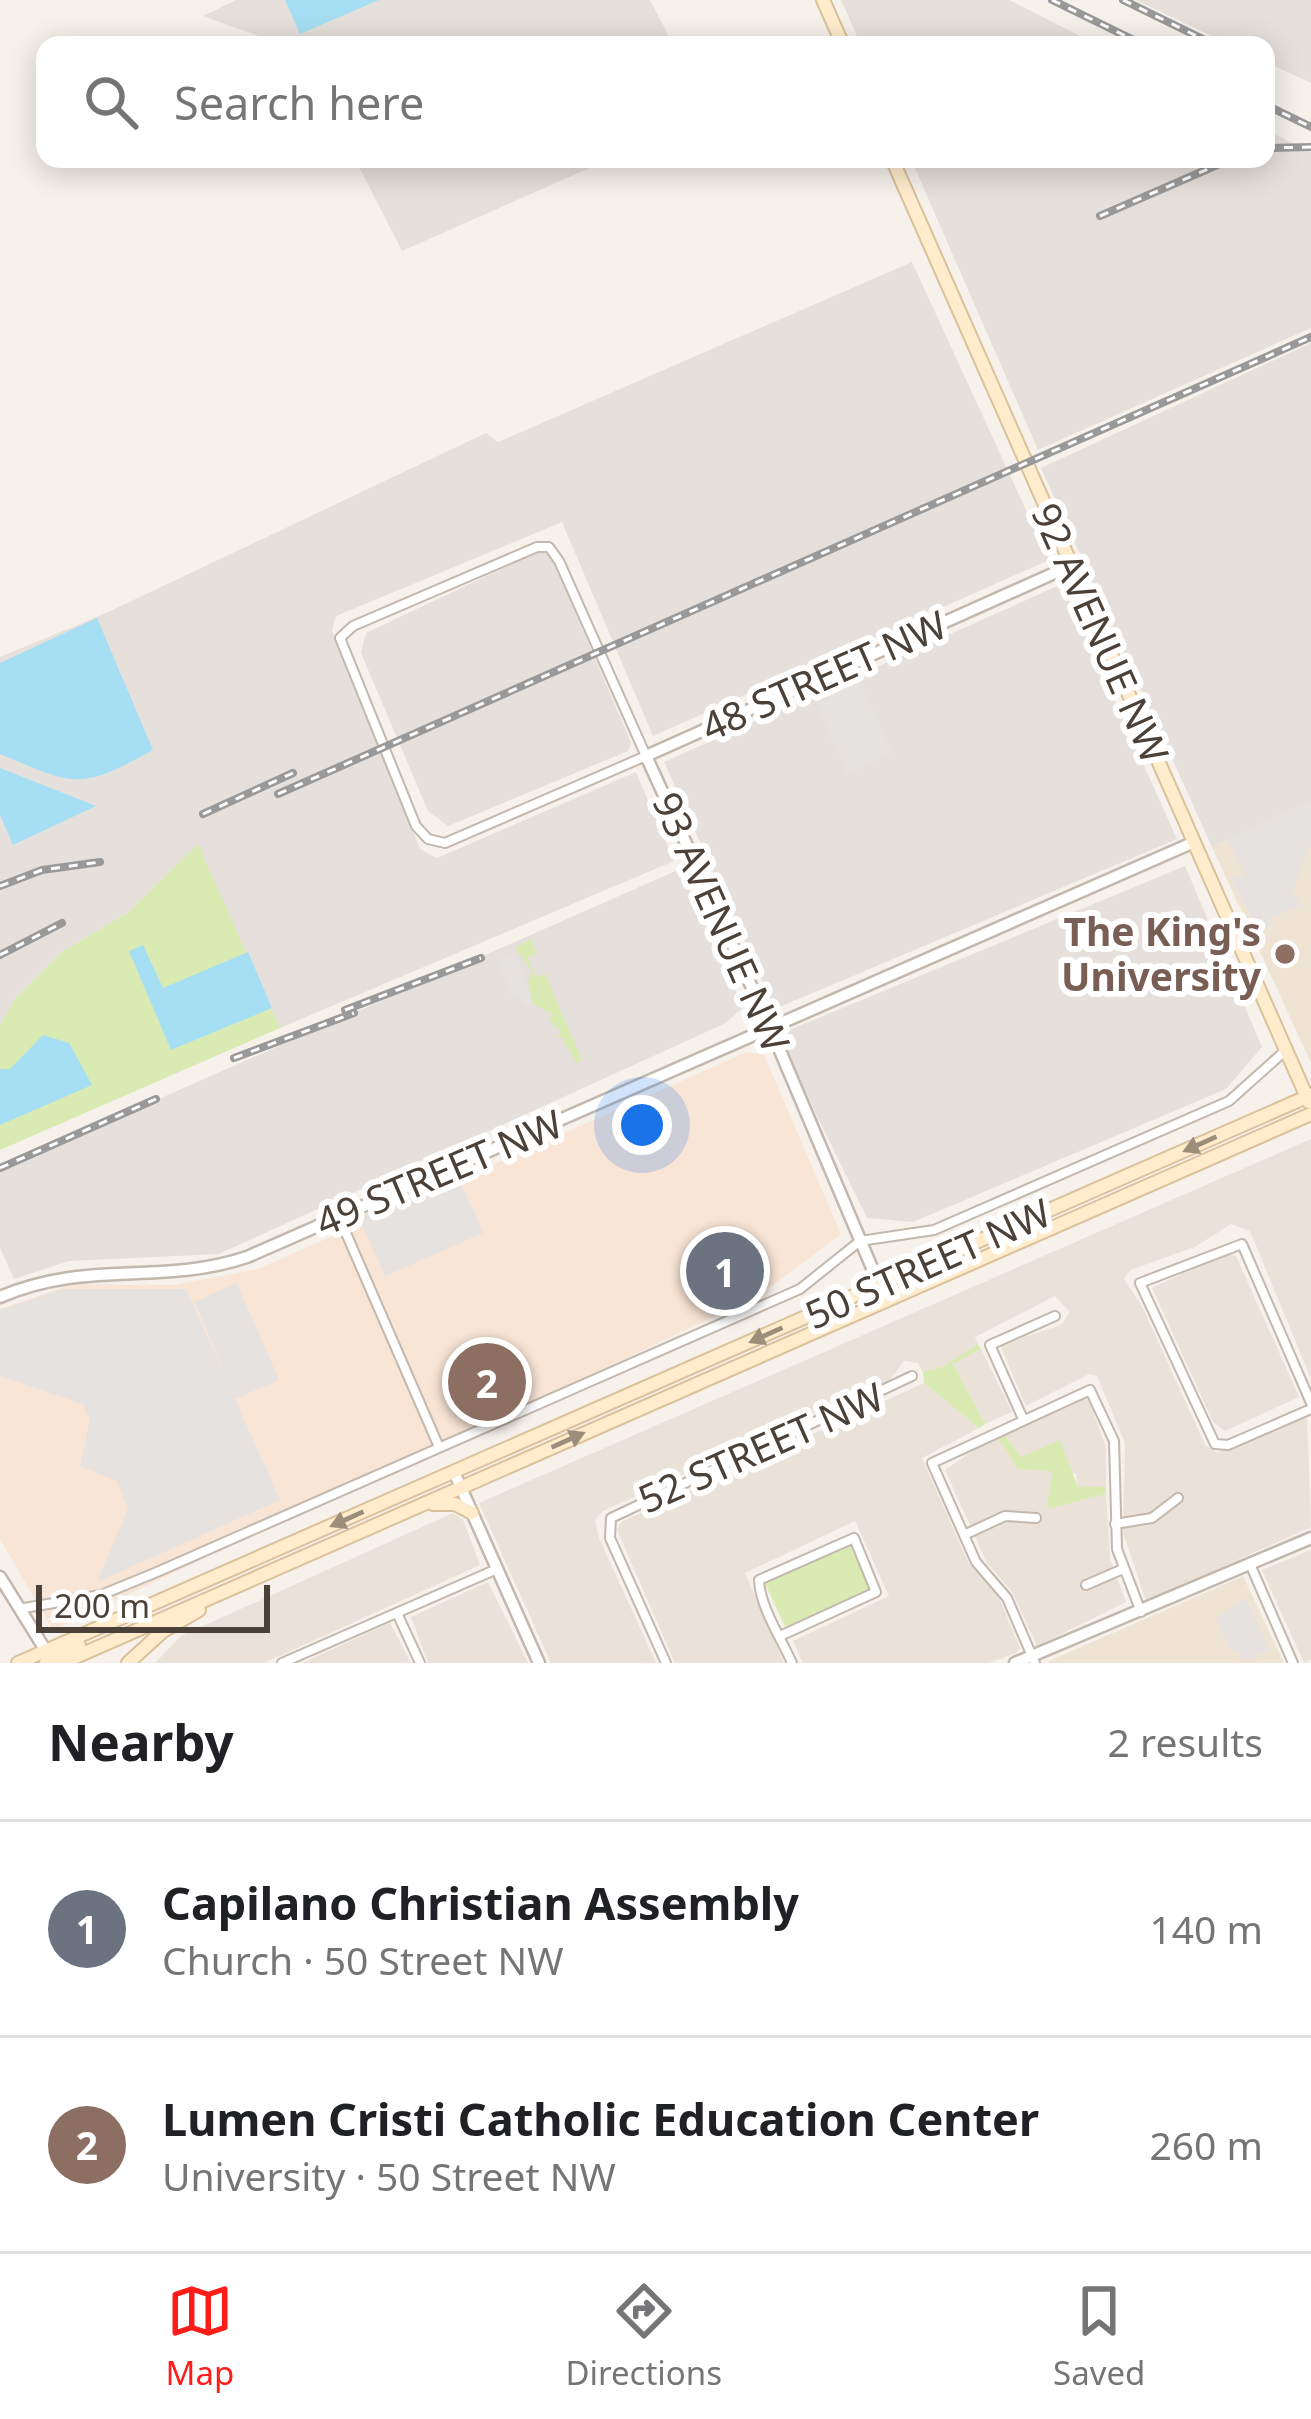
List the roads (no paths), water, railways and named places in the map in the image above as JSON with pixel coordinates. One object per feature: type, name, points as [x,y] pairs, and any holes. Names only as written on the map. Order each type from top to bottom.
[{"type":"main road","points":[[823,0],[838,36]]},
{"type":"main road","name":"92 AVENUE NW","points":[[896,168],[1310,1103]]},
{"type":"main road","points":[[1289,1055],[1311,1077]]},
{"type":"main road","name":"50 STREET NW","points":[[42,1660],[142,1609],[879,1285],[1310,1103]]},
{"type":"main road","name":"50 STREET NW","points":[[42,1660],[261,1575],[886,1300],[1310,1103]]},
{"type":"main road","points":[[420,1505],[455,1504],[472,1513]]},
{"type":"main road","points":[[128,1663],[164,1631],[261,1575]]},
{"type":"street","name":"93 AVENUE NW","points":[[445,843],[428,839],[416,826],[340,638],[353,626],[549,547],[770,1027],[886,1300]]},
{"type":"street","name":"48 STREET NW","points":[[445,843],[1070,566]]},
{"type":"street","name":"49 STREET NW","points":[[0,1297],[81,1272],[167,1274],[225,1264],[1192,843]]},
{"type":"street","name":"50 STREET NW","points":[[24,1608],[101,1595],[800,1289],[860,1241],[934,1230],[1229,1101],[1289,1055]]},
{"type":"street","points":[[339,1216],[439,1447]]},
{"type":"street","points":[[1242,1244],[1311,1406],[1228,1445],[1211,1440],[1140,1283],[1242,1244]]},
{"type":"street","points":[[1023,1419],[989,1345],[1054,1316]]},
{"type":"street","name":"52 STREET NW","points":[[666,1663],[610,1538],[609,1521],[912,1376]]},
{"type":"street","points":[[1033,1660],[1007,1598],[976,1562],[932,1463],[1093,1390],[1114,1441],[1115,1524],[1123,1569],[1141,1612]]},
{"type":"street","points":[[454,1472],[539,1663]]},
{"type":"street","points":[[1115,1524],[1152,1518],[1178,1498]]},
{"type":"street","points":[[964,1534],[1005,1516],[1036,1518]]},
{"type":"street","points":[[780,1636],[875,1592],[876,1583],[852,1537],[759,1580],[780,1636],[792,1663]]},
{"type":"street","points":[[1015,1663],[1033,1660],[1311,1538]]},
{"type":"street","points":[[1250,1564],[1293,1663]]},
{"type":"street","points":[[282,1663],[496,1569]]},
{"type":"street","points":[[1086,1585],[1123,1569]]},
{"type":"street","points":[[0,1577],[24,1608],[42,1660]]},
{"type":"street","points":[[397,1613],[420,1663]]},
{"type":"water","points":[[285,0],[379,0],[300,34]]},
{"type":"water","points":[[97,618],[153,750],[108,772],[77,779],[46,773],[0,754],[0,663]]},
{"type":"water","points":[[0,768],[96,806],[13,845],[0,815]]},
{"type":"water","points":[[143,945],[163,988],[248,952],[272,1008],[171,1050],[129,951]]},
{"type":"water","points":[[43,1035],[69,1043],[92,1085],[0,1125],[0,1069],[10,1069]]},
{"type":"railway","points":[[1052,0],[1126,36]]},
{"type":"railway","points":[[1123,0],[1197,36]]},
{"type":"railway","points":[[1275,109],[1311,127]]},
{"type":"railway","points":[[1275,148],[1311,147]]},
{"type":"railway","points":[[1100,216],[1210,168]]},
{"type":"railway","points":[[278,794],[1311,337]]},
{"type":"railway","points":[[203,814],[293,773]]},
{"type":"railway","points":[[0,886],[42,870],[100,862]]},
{"type":"railway","points":[[0,955],[62,923]]},
{"type":"railway","points":[[345,1010],[481,958]]},
{"type":"railway","points":[[234,1058],[354,1013]]},
{"type":"railway","points":[[0,1168],[156,1099]]},
{"type":"place","name":"The King's University","points":[[1285,954]]},
{"type":"place","name":"Capilano Christian Assembly","points":[[725,1271]]},
{"type":"place","name":"Lumen Cristi Catholic Education Center","points":[[487,1382]]}]
